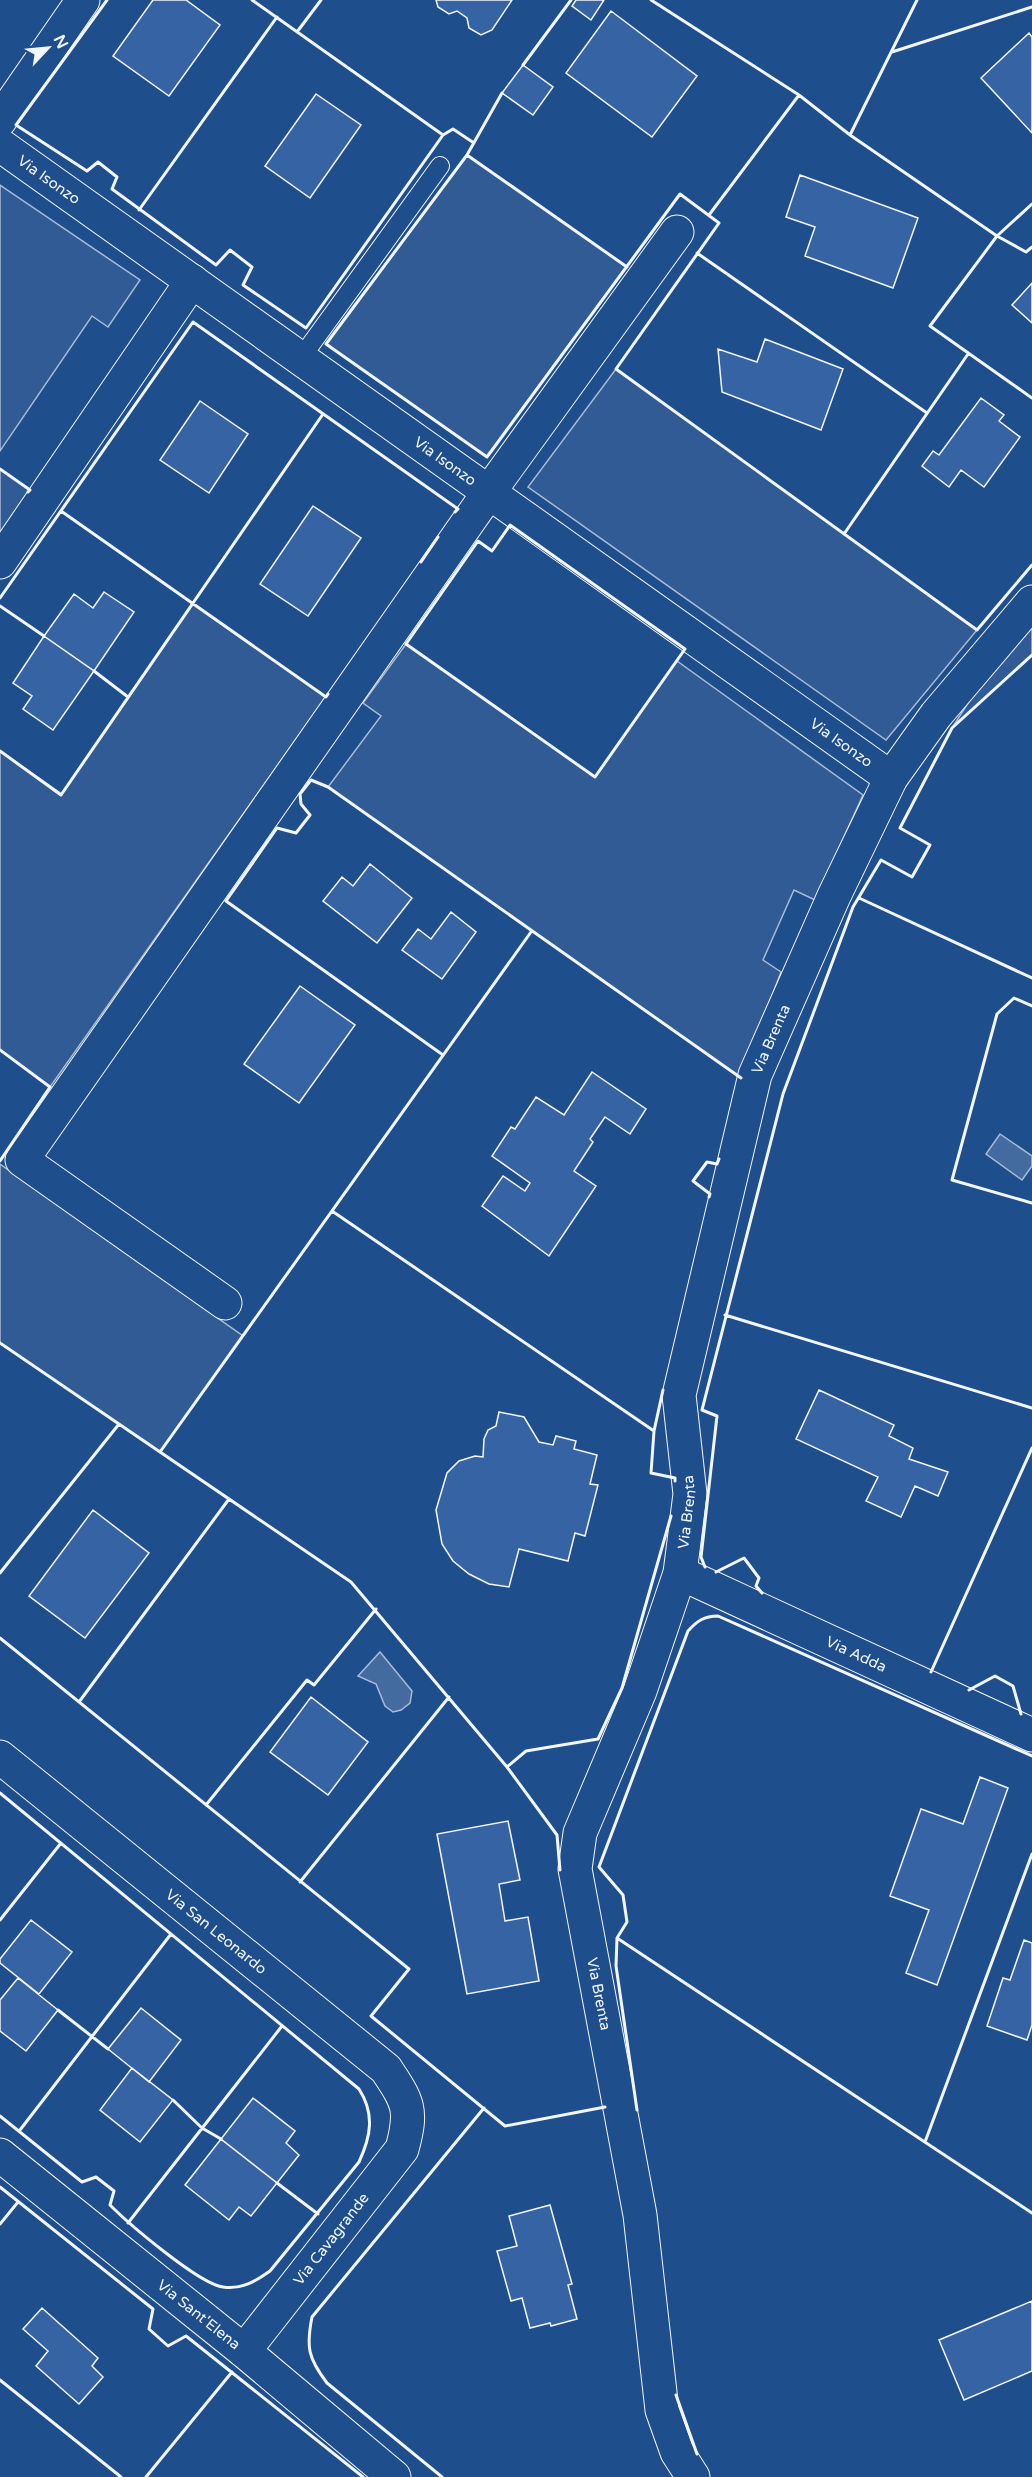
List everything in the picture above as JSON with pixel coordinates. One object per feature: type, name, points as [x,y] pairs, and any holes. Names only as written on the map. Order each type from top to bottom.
[{"type":"street","points":[[0,120],[83,0]]},
{"type":"street","name":"Via Isonzo","points":[[0,145],[891,778]]},
{"type":"street","points":[[225,1303],[22,1160],[489,492],[677,232]]},
{"type":"street","points":[[0,562],[192,281]]},
{"type":"street","name":"Via Brenta","points":[[693,2477],[677,2452],[662,2410],[640,2215],[575,1869],[580,1833],[640,1691],[680,1573],[690,1494],[679,1395],[755,1075],[834,896],[891,778],[936,715],[1032,602]]},
{"type":"street","name":"Via Adda","points":[[680,1573],[1032,1735]]},
{"type":"street","name":"Via San Leonardo","points":[[0,1757],[386,2069],[405,2097],[410,2122]]},
{"type":"street","name":"Via Cavagrande","points":[[244,2351],[402,2149],[410,2122]]},
{"type":"street","name":"Via Sant'Elena","points":[[0,2156],[244,2351],[394,2477]]},
{"type":"lane","points":[[301,358],[440,166]]},
{"type":"shaded area","points":[[467,155],[627,267],[487,457],[326,344]]},
{"type":"shaded area","points":[[0,185],[140,280],[108,327],[92,316],[0,451]]},
{"type":"shaded area","points":[[616,369],[977,630],[886,740],[528,487]]},
{"type":"shaded area","points":[[0,469],[30,490],[0,534]]},
{"type":"shaded area","points":[[193,604],[326,697],[50,1087],[0,1050],[0,751],[62,794]]},
{"type":"shaded area","points":[[1032,626],[1032,655],[952,728],[977,689]]},
{"type":"shaded area","points":[[406,644],[595,777],[677,661],[863,795],[815,900],[794,890],[763,960],[781,972],[741,1078],[328,787],[381,716],[363,703]]},
{"type":"shaded area","points":[[1000,1134],[1032,1156],[1032,1166],[1022,1180],[986,1154]]},
{"type":"shaded area","points":[[0,1164],[243,1336],[160,1452],[0,1343]]},
{"type":"shaded area","points":[[380,1652],[412,1691],[410,1703],[401,1710],[393,1712],[385,1706],[376,1684],[358,1676]]},
{"type":"building","points":[[153,0],[186,0],[220,25],[169,96],[113,56]]},
{"type":"building","points":[[436,0],[512,0],[492,30],[481,35],[469,28],[467,18],[457,11],[449,14],[438,7]]},
{"type":"building","points":[[576,0],[604,0],[591,20],[572,6]]},
{"type":"building","points":[[611,11],[697,76],[652,137],[566,73]]},
{"type":"building","points":[[1029,33],[1032,37],[1032,133],[981,78]]},
{"type":"building","points":[[523,65],[553,87],[533,115],[502,93]]},
{"type":"building","points":[[316,94],[361,125],[310,198],[265,166]]},
{"type":"building","points":[[800,175],[918,218],[893,288],[805,256],[815,227],[786,217]]},
{"type":"building","points":[[1032,283],[1032,323],[1012,305]]},
{"type":"building","points":[[765,339],[843,369],[821,430],[722,392],[718,349],[757,362]]},
{"type":"building","points":[[981,398],[1004,415],[999,421],[1020,437],[984,487],[961,470],[949,487],[922,466],[933,451],[939,455]]},
{"type":"building","points":[[200,401],[248,434],[209,493],[160,460]]},
{"type":"building","points":[[313,506],[361,538],[308,616],[260,584]]},
{"type":"building","points":[[104,592],[134,612],[94,671],[44,636],[74,594],[93,608]]},
{"type":"building","points":[[44,636],[94,671],[53,730],[23,709],[32,696],[13,683]]},
{"type":"building","points":[[370,864],[412,898],[377,943],[323,901],[342,877],[353,886]]},
{"type":"building","points":[[451,912],[476,932],[442,979],[402,950],[418,929],[431,939]]},
{"type":"building","points":[[300,986],[355,1025],[299,1103],[244,1064]]},
{"type":"building","points":[[592,1072],[646,1109],[630,1134],[605,1117],[590,1139],[593,1142],[574,1171],[596,1186],[549,1256],[482,1206],[503,1176],[525,1191],[530,1183],[492,1156],[511,1127],[515,1129],[536,1097],[564,1115]]},
{"type":"building","points":[[819,1390],[894,1425],[889,1436],[913,1448],[909,1459],[948,1472],[938,1496],[915,1486],[901,1517],[866,1501],[878,1477],[796,1439]]},
{"type":"building","points":[[499,1412],[524,1417],[539,1442],[553,1445],[556,1436],[576,1441],[574,1449],[597,1455],[590,1484],[598,1485],[585,1536],[575,1533],[568,1561],[519,1549],[509,1587],[489,1584],[469,1574],[453,1561],[442,1544],[436,1510],[447,1473],[459,1461],[475,1456],[483,1457],[484,1439],[488,1430],[496,1426]]},
{"type":"building","points":[[93,1510],[149,1553],[85,1638],[29,1596]]},
{"type":"building","points":[[311,1697],[368,1742],[328,1795],[270,1752]]},
{"type":"building","points":[[980,1777],[1008,1788],[937,1985],[906,1973],[929,1910],[890,1896],[921,1809],[963,1824]]},
{"type":"building","points":[[508,1821],[520,1880],[499,1884],[505,1921],[528,1917],[539,1981],[467,1994],[437,1834]]},
{"type":"building","points":[[31,1920],[72,1952],[39,1994],[0,1963],[0,1959]]},
{"type":"building","points":[[1024,1940],[1032,1943],[1032,2025],[1027,2040],[987,2026],[1003,1978],[1010,1980]]},
{"type":"building","points":[[18,1978],[58,2010],[26,2051],[0,2031],[0,2000]]},
{"type":"building","points":[[141,2008],[181,2040],[149,2082],[108,2049]]},
{"type":"building","points":[[132,2068],[173,2100],[140,2142],[100,2110]]},
{"type":"building","points":[[253,2098],[295,2131],[286,2143],[299,2155],[277,2183],[221,2139]]},
{"type":"building","points":[[221,2139],[277,2183],[251,2216],[239,2207],[229,2220],[185,2185]]},
{"type":"building","points":[[550,2205],[572,2284],[568,2285],[577,2319],[551,2326],[550,2323],[530,2328],[522,2298],[511,2301],[497,2251],[517,2246],[509,2216]]},
{"type":"building","points":[[1032,2301],[1032,2371],[964,2400],[939,2340]]},
{"type":"building","points":[[42,2308],[98,2358],[92,2366],[103,2377],[79,2404],[36,2366],[48,2351],[23,2329]]},
{"type":"wall","points":[[107,0],[16,125],[87,171],[98,162],[117,177],[112,189],[216,265],[230,250],[252,267],[243,285],[306,328],[443,135]]},
{"type":"wall","points":[[252,0],[443,135],[453,129],[474,143]]},
{"type":"wall","points":[[297,32],[321,0]]},
{"type":"wall","points":[[523,65],[571,0]]},
{"type":"wall","points":[[651,0],[799,95],[850,135],[997,236],[1026,252],[1032,247]]},
{"type":"wall","points":[[850,135],[917,0]]},
{"type":"wall","points":[[892,52],[1032,7]]},
{"type":"wall","points":[[139,210],[277,17]]},
{"type":"wall","points":[[502,93],[467,155],[326,344],[487,457],[680,194],[719,223],[616,369],[977,630],[1032,565]]},
{"type":"wall","points":[[709,215],[799,95]]},
{"type":"wall","points":[[467,155],[627,267]]},
{"type":"wall","points":[[1032,204],[997,236],[930,326],[1032,398]]},
{"type":"wall","points":[[697,253],[927,413]]},
{"type":"wall","points":[[0,598],[193,322],[458,509],[455,512]]},
{"type":"wall","points":[[844,534],[968,354]]},
{"type":"wall","points":[[0,751],[61,795],[323,414]]},
{"type":"wall","points":[[0,469],[30,490],[28,492]]},
{"type":"wall","points":[[61,511],[326,697],[328,694]]},
{"type":"wall","points":[[510,525],[685,649],[595,777],[406,644],[478,541],[492,551],[510,525]]},
{"type":"wall","points":[[421,562],[438,537]]},
{"type":"wall","points":[[0,606],[44,636]]},
{"type":"wall","points":[[705,1567],[701,1557],[717,1416],[702,1410],[783,1094],[853,907],[881,860],[912,877],[930,845],[900,828],[952,728],[1032,655]]},
{"type":"wall","points":[[94,671],[128,697]]},
{"type":"wall","points":[[443,1055],[226,901],[277,828],[296,833],[310,815],[301,804],[300,794],[311,780],[328,787],[741,1078]]},
{"type":"wall","points":[[859,898],[1032,978]]},
{"type":"wall","points":[[160,1452],[531,932]]},
{"type":"wall","points":[[1032,1006],[1014,998],[997,1014],[952,1180],[1032,1203]]},
{"type":"wall","points":[[0,1050],[50,1087],[0,1161]]},
{"type":"wall","points":[[709,1197],[710,1194],[693,1181],[707,1162],[717,1164],[719,1159]]},
{"type":"wall","points":[[332,1211],[654,1431],[663,1390]]},
{"type":"wall","points":[[725,1315],[1032,1408]]},
{"type":"wall","points":[[0,1343],[351,1582],[507,1767],[557,1835],[560,1870]]},
{"type":"wall","points":[[0,1573],[119,1424]]},
{"type":"wall","points":[[654,1431],[651,1473],[675,1478],[675,1481]]},
{"type":"wall","points":[[931,1672],[1032,1448]]},
{"type":"wall","points":[[79,1702],[229,1499]]},
{"type":"wall","points":[[507,1767],[526,1751],[598,1739],[622,1688],[671,1516]]},
{"type":"wall","points":[[716,1572],[744,1558],[759,1578],[756,1586],[762,1593]]},
{"type":"wall","points":[[206,1805],[307,1680],[314,1685],[376,1609]]},
{"type":"wall","points":[[637,2110],[616,1966],[617,1938],[627,1922],[623,1895],[599,1867],[688,1631],[695,1624],[705,1618],[718,1616],[1032,1756]]},
{"type":"wall","points":[[0,1638],[409,1969],[371,2016],[505,2126],[605,2107]]},
{"type":"wall","points":[[969,1690],[995,1676],[1013,1686],[1021,1714]]},
{"type":"wall","points":[[300,1882],[449,1697]]},
{"type":"wall","points":[[0,1793],[359,2089],[367,2107],[370,2125],[359,2162],[270,2271],[248,2284],[230,2288],[212,2283],[182,2265],[110,2205],[114,2191],[96,2177],[82,2182],[0,2116]]},
{"type":"wall","points":[[0,1920],[61,1843]]},
{"type":"wall","points":[[925,2142],[1032,1854]]},
{"type":"wall","points":[[20,2130],[171,1934]]},
{"type":"wall","points":[[617,1938],[1032,2213]]},
{"type":"wall","points":[[58,2010],[108,2049]]},
{"type":"wall","points":[[128,2223],[282,2026]]},
{"type":"wall","points":[[173,2100],[202,2128],[221,2139]]},
{"type":"wall","points":[[442,2477],[327,2383],[312,2359],[309,2344],[310,2327],[312,2317],[484,2108]]},
{"type":"wall","points":[[277,2183],[318,2214]]},
{"type":"wall","points":[[0,2187],[153,2309],[149,2329],[168,2346],[186,2336],[363,2477]]},
{"type":"wall","points":[[0,2224],[18,2202]]},
{"type":"wall","points":[[146,2477],[232,2372]]},
{"type":"wall","points":[[0,2380],[121,2477]]},
{"type":"wall","points":[[676,2395],[697,2454]]}]
